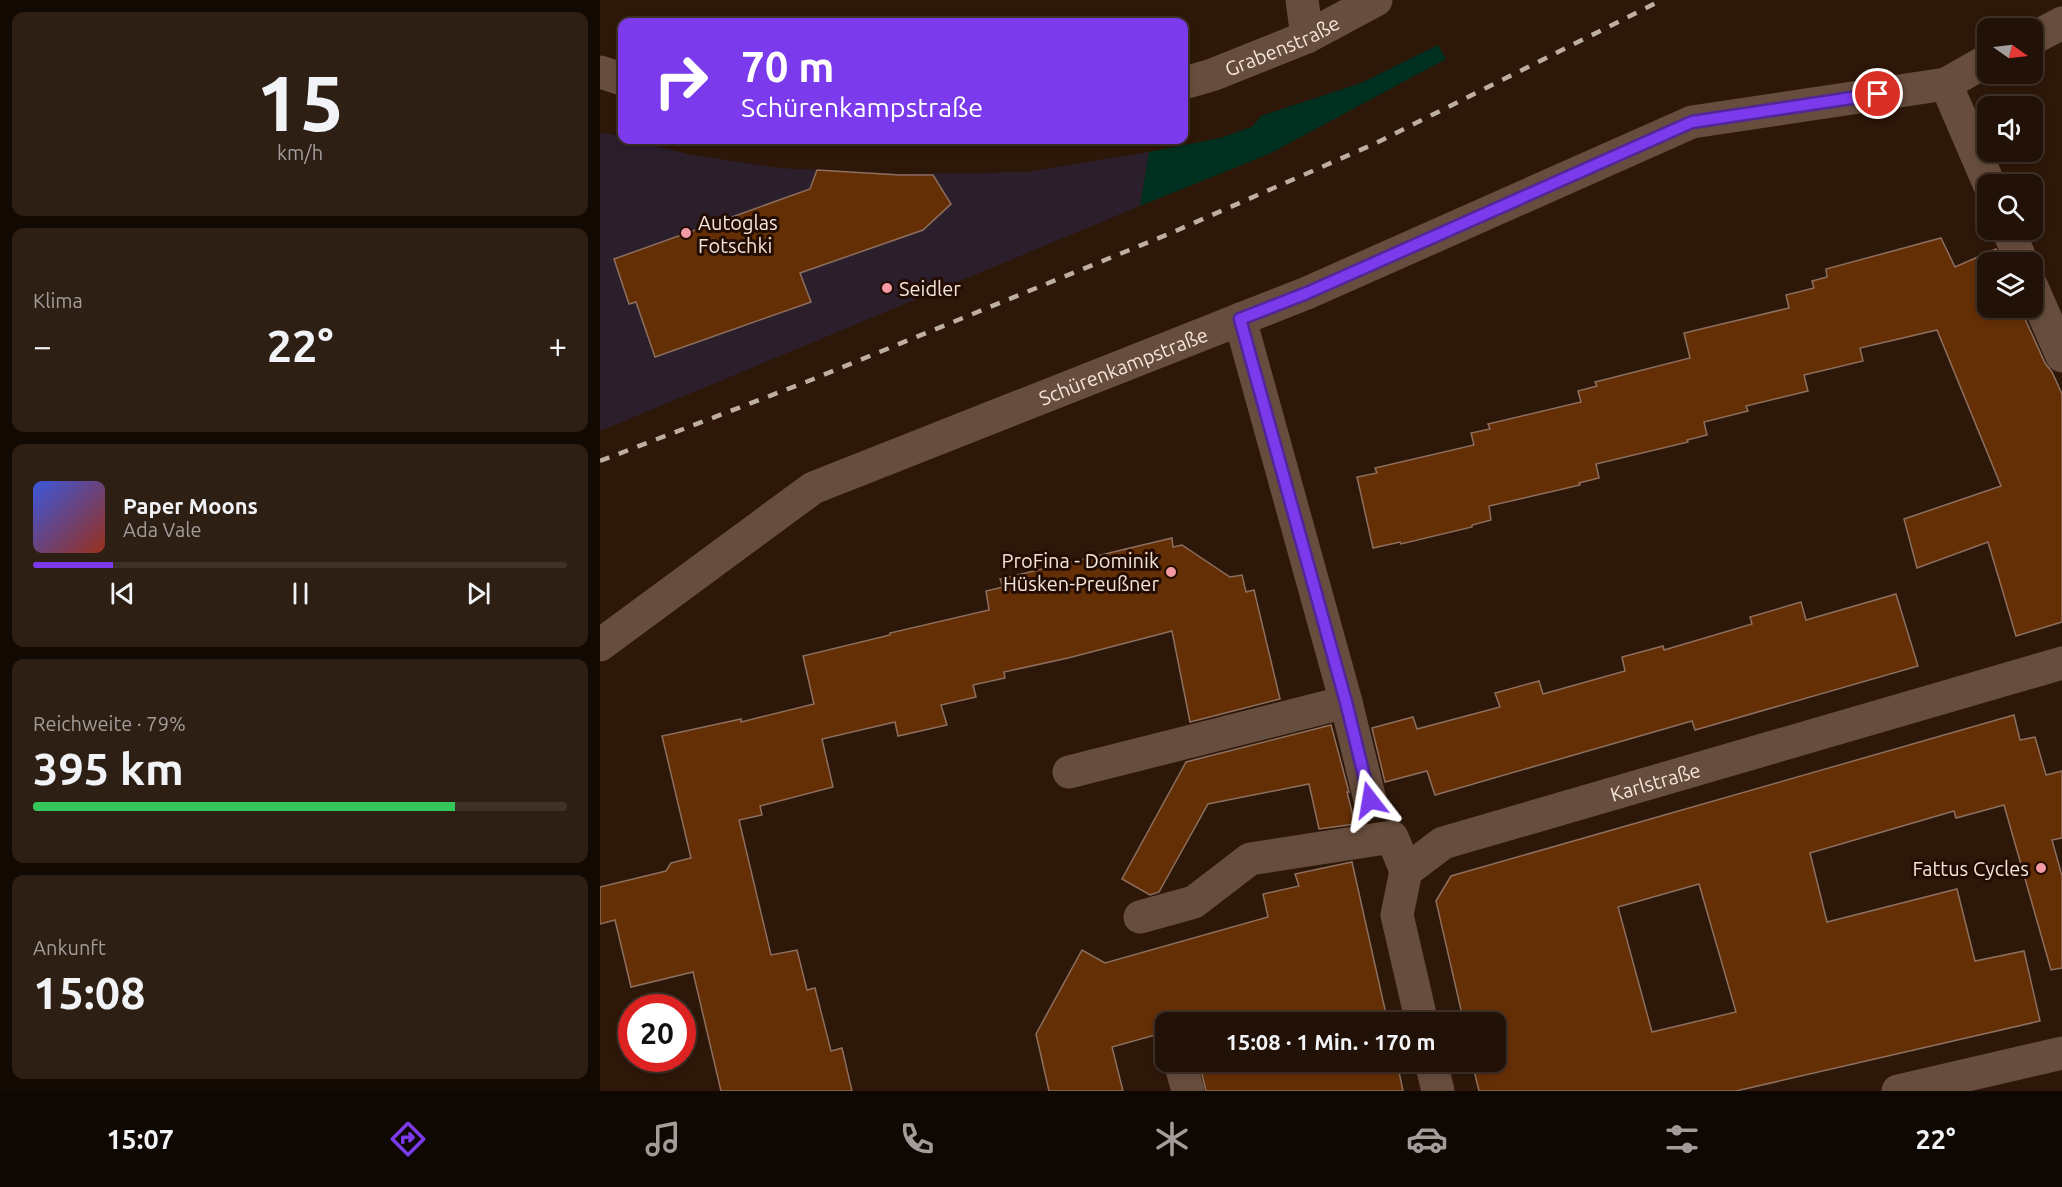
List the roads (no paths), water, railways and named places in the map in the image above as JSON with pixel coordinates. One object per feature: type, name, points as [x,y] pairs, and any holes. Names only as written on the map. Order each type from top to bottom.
[{"type":"street","points":[[1302,0],[1307,37]]},
{"type":"street","name":"Grabenstraße","points":[[1188,82],[1212,75],[1307,37],[1376,0]]},
{"type":"street","points":[[2043,33],[2062,23]]},
{"type":"street","name":"Schürenkampstraße","points":[[600,645],[813,488],[1307,293],[1692,122],[1946,84],[1977,66]]},
{"type":"street","points":[[600,72],[618,78]]},
{"type":"street","points":[[1946,84],[1985,174]]},
{"type":"street","points":[[2043,312],[2062,356]]},
{"type":"street","points":[[1240,319],[1346,702],[1370,800]]},
{"type":"street","name":"Karlstraße","points":[[1406,871],[1443,843],[2062,663]]},
{"type":"street","points":[[1069,772],[1346,702]]},
{"type":"street","points":[[1140,917],[1194,902],[1250,859],[1392,837],[1406,871],[1397,915],[1419,1012]]},
{"type":"street","points":[[1898,1091],[2062,1053]]},
{"type":"street","points":[[1433,1072],[1438,1091]]},
{"type":"railway","points":[[600,461],[806,382],[1171,233],[1374,144],[1662,0]]},
{"type":"place","name":"Autoglas Fotschki","points":[[686,233]]},
{"type":"place","name":"Seidler","points":[[887,288]]},
{"type":"place","name":"ProFina - Dominik Hüsken-Preußner","points":[[1171,572]]},
{"type":"place","name":"Fattus Cycles","points":[[2041,868]]}]
